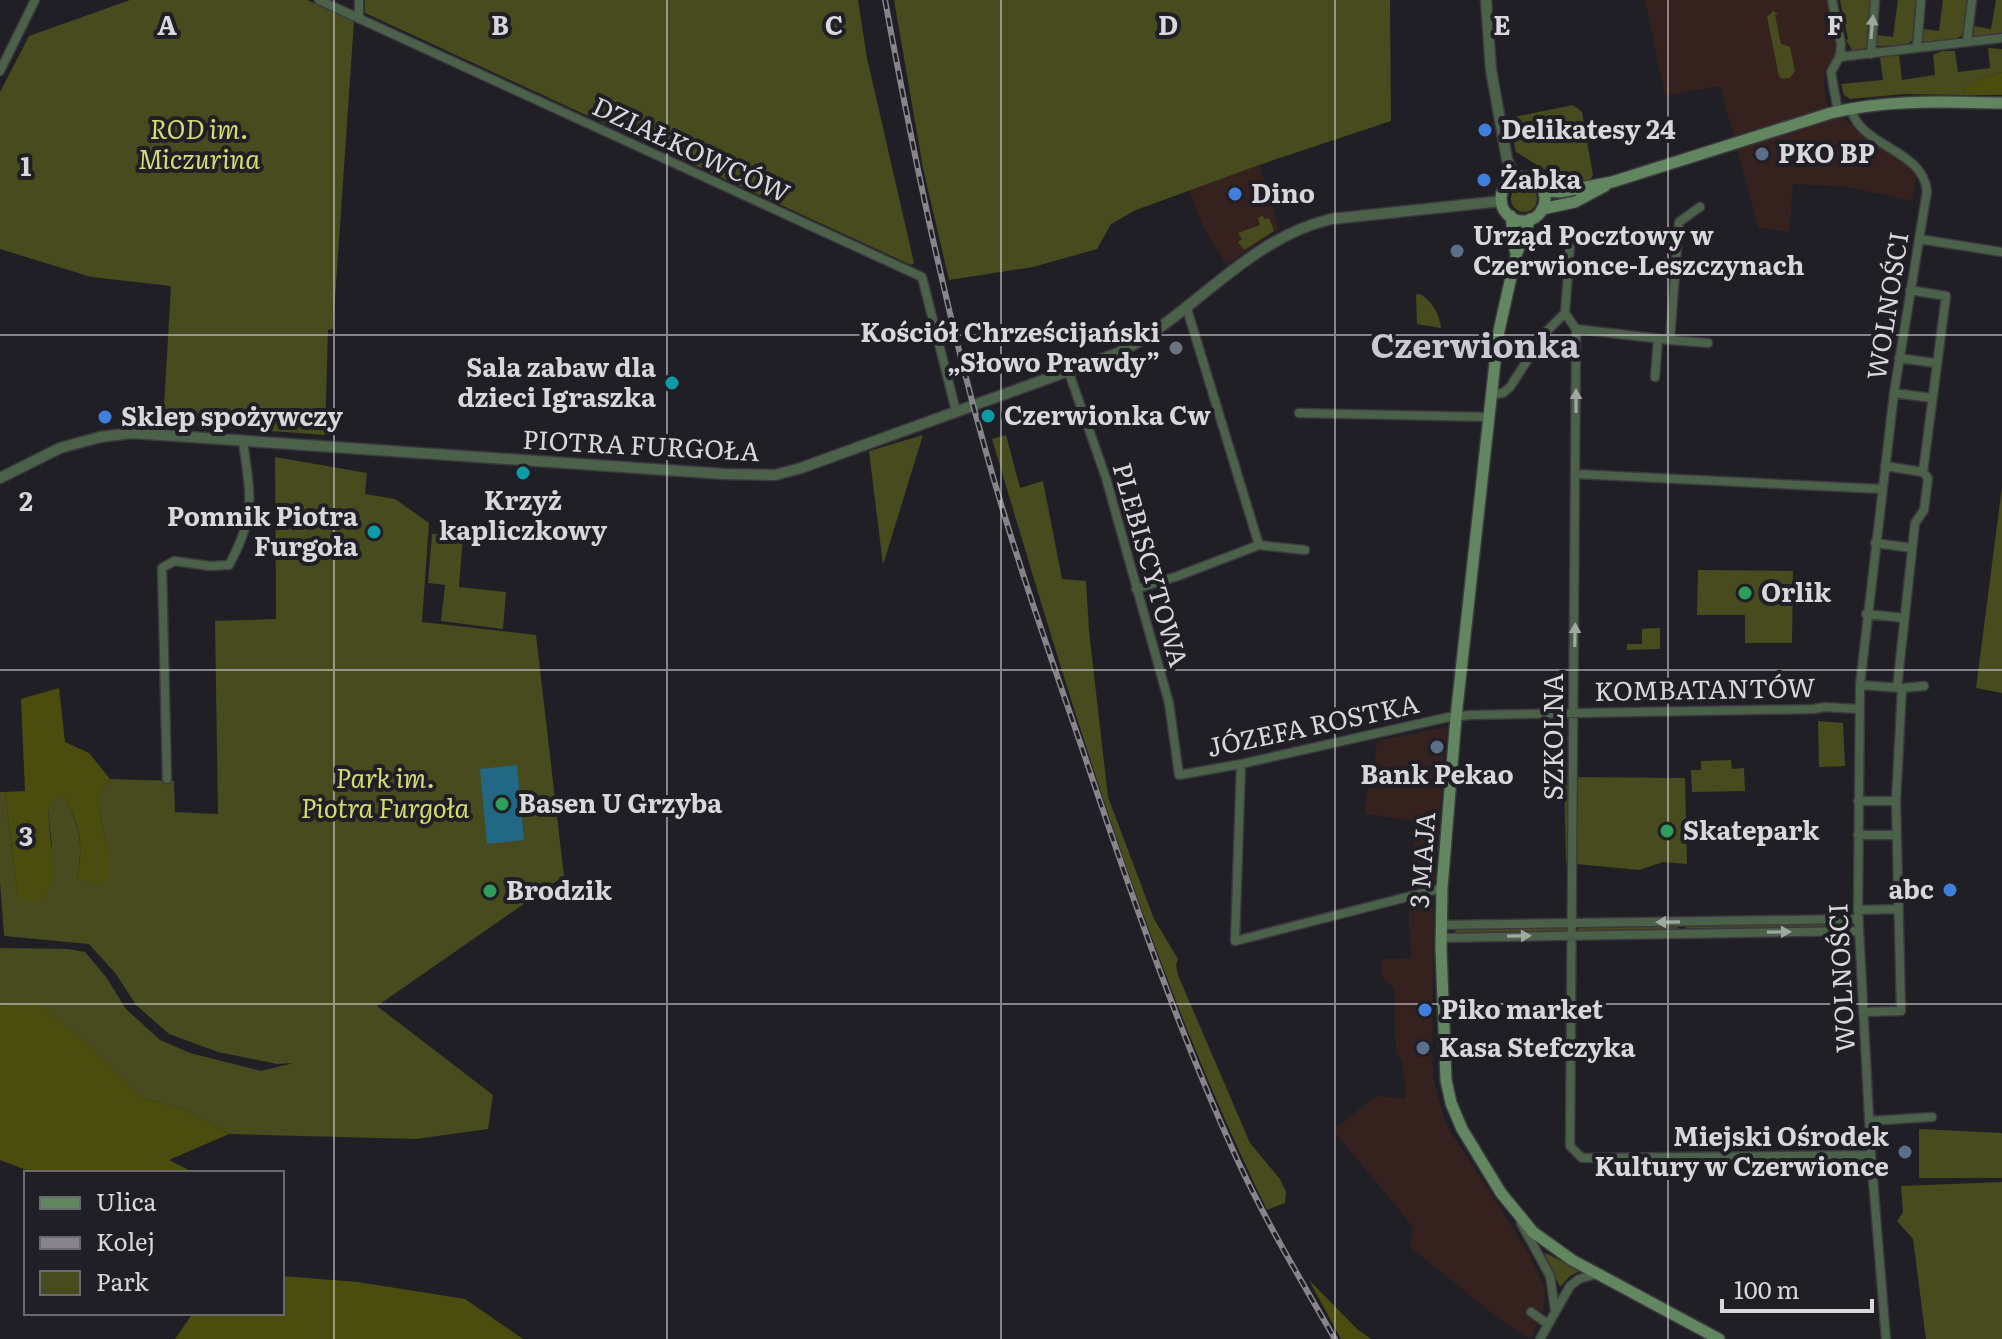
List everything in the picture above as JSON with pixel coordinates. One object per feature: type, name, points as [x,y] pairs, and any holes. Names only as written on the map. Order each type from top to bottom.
[{"type":"main road","points":[[1612,182],[1580,200],[1542,209],[1530,219],[1511,216],[1502,201],[1505,188],[1515,179],[1532,179],[1544,191],[1560,192],[1612,182],[1851,109],[1902,102],[2002,103]]},
{"type":"main road","points":[[1542,209],[1544,191]]},
{"type":"main road","name":"3 MAJA","points":[[1511,216],[1516,255]]},
{"type":"main road","name":"3 MAJA","points":[[1530,219],[1516,255],[1498,335],[1456,717],[1441,931],[1444,1068],[1448,1092],[1462,1129],[1514,1211],[1547,1244],[1596,1274],[1719,1339]]},
{"type":"street","points":[[0,71],[35,0]]},
{"type":"street","name":"DZIAŁKOWCÓW","points":[[319,0],[922,277],[956,411]]},
{"type":"street","points":[[359,0],[359,18]]},
{"type":"street","points":[[1486,0],[1491,70],[1507,159],[1515,179]]},
{"type":"street","points":[[1832,0],[1841,42],[1839,57],[1831,72],[1838,112]]},
{"type":"street","points":[[1871,54],[1875,0]]},
{"type":"street","points":[[1917,47],[1921,0]]},
{"type":"street","points":[[1967,41],[1972,0]]},
{"type":"street","points":[[1839,57],[2002,38]]},
{"type":"street","name":"WOLNOŚCI","points":[[1851,109],[1855,121],[1917,168],[1927,191],[1894,393],[1866,614],[1859,709],[1858,915],[1871,1155],[1886,1339]]},
{"type":"street","name":"PIOTRA FURGOŁA","points":[[0,478],[60,448],[100,437],[132,433],[775,475],[1118,353],[1145,339],[1187,309],[1243,262],[1279,238],[1310,224],[1331,219],[1502,201]]},
{"type":"street","points":[[1670,340],[1679,222],[1700,207]]},
{"type":"street","points":[[1919,239],[2002,252]]},
{"type":"street","points":[[1570,246],[1565,313],[1576,329],[1638,333],[1658,339],[1708,343]]},
{"type":"street","points":[[1910,290],[1946,296],[1923,472]]},
{"type":"street","points":[[1187,309],[1259,545]]},
{"type":"street","points":[[1491,395],[1503,393],[1510,387],[1545,333],[1565,313]]},
{"type":"street","name":"SZKOLNA","points":[[1576,329],[1570,1146],[1582,1158],[1871,1155]]},
{"type":"street","points":[[1655,377],[1658,339]]},
{"type":"street","points":[[1899,358],[1935,363]]},
{"type":"street","name":"PLEBISCYTOWA","points":[[1068,370],[1106,478],[1169,703],[1179,775]]},
{"type":"street","points":[[1894,393],[1932,398]]},
{"type":"street","points":[[1299,413],[1488,417]]},
{"type":"street","points":[[167,779],[162,568],[174,561],[229,565],[243,541],[252,502],[243,441]]},
{"type":"street","points":[[1863,1012],[1901,1011],[1896,835],[1900,688],[1915,523],[1924,510],[1928,478],[1923,472],[1885,466]]},
{"type":"street","points":[[1576,474],[1882,489]]},
{"type":"street","points":[[1875,543],[1912,548]]},
{"type":"street","points":[[1136,589],[1259,545],[1305,550]]},
{"type":"street","points":[[1866,614],[1904,618]]},
{"type":"street","points":[[1860,685],[1924,686]]},
{"type":"street","name":"KOMBATANTÓW","points":[[1456,717],[1824,707],[1859,709]]},
{"type":"street","name":"JÓZEFA ROSTKA","points":[[1179,775],[1456,717]]},
{"type":"street","points":[[1241,764],[1235,941],[1442,888]]},
{"type":"street","points":[[1858,801],[1896,801]]},
{"type":"street","points":[[1858,835],[1896,835]]},
{"type":"street","points":[[1441,931],[1573,923],[1858,915],[1897,909]]},
{"type":"street","points":[[1441,931],[1573,935],[1859,931]]},
{"type":"street","points":[[1869,1121],[1932,1117]]},
{"type":"street","points":[[1514,1211],[1550,1276],[1555,1310]]},
{"type":"street","points":[[1540,1339],[1572,1283],[1596,1274]]},
{"type":"street","points":[[1531,1312],[1548,1324]]},
{"type":"shaded area","points":[[1645,0],[1828,0],[1836,45],[1835,54],[1825,71],[1828,107],[1917,173],[1912,201],[1847,187],[1793,184],[1789,232],[1758,227],[1720,86],[1665,96]]},
{"type":"shaded area","points":[[2002,72],[2002,95],[1963,95],[1974,82]]},
{"type":"shaded area","points":[[1259,165],[1279,228],[1227,265],[1204,229],[1189,190]]},
{"type":"shaded area","points":[[59,688],[65,742],[89,753],[110,779],[97,798],[107,849],[107,878],[98,886],[77,879],[79,834],[60,793],[48,810],[54,879],[41,902],[27,902],[17,892],[5,792],[25,791],[21,699]]},
{"type":"shaded area","points":[[1447,727],[1434,898],[1434,1083],[1446,1124],[1530,1255],[1545,1289],[1544,1307],[1531,1339],[1502,1321],[1410,1247],[1413,1227],[1333,1130],[1376,1096],[1406,1099],[1402,1059],[1396,1053],[1394,988],[1382,977],[1382,959],[1411,958],[1409,916],[1415,821],[1365,814],[1369,770],[1374,769],[1377,741]]},
{"type":"shaded area","points":[[35,1002],[87,1042],[143,1098],[186,1110],[229,1134],[169,1160],[191,1171],[29,1171],[0,1160],[0,1006]]},
{"type":"shaded area","points":[[284,1276],[358,1282],[465,1299],[523,1339],[175,1339],[192,1315],[284,1315]]},
{"type":"shaded area","points":[[1309,1280],[1357,1329],[1371,1339],[1341,1339]]},
{"type":"green space","name":"ROD im. Miczurina","points":[[130,0],[307,0],[354,21],[333,329],[328,330],[325,435],[163,423],[171,286],[91,277],[0,249],[0,92],[29,36]]},
{"type":"green space","points":[[365,0],[858,0],[867,58],[914,263],[911,265],[365,13]]},
{"type":"green space","points":[[894,0],[1390,0],[1391,121],[1136,210],[1111,224],[1097,249],[1033,267],[949,280],[923,168]]},
{"type":"green space","points":[[1840,0],[1873,0],[1868,44],[1864,50],[1852,50],[1846,40]]},
{"type":"green space","points":[[1898,0],[1918,0],[1913,40],[1906,45],[1877,46],[1877,35],[1893,37]]},
{"type":"green space","points":[[1943,0],[1969,0],[1963,35],[1955,39],[1924,42],[1921,39],[1923,29],[1939,31]]},
{"type":"green space","points":[[1996,0],[2002,0],[2002,34],[1974,37],[1973,26],[1991,29]]},
{"type":"green space","points":[[1773,11],[1778,14],[1775,15],[1781,44],[1790,47],[1795,71],[1790,78],[1782,79],[1779,76],[1767,17]]},
{"type":"green space","points":[[1988,48],[2002,49],[2002,72],[1974,82],[1963,95],[1904,94],[1850,99],[1844,95],[1841,84],[1883,80],[1880,57],[1899,55],[1902,80],[1935,75],[1933,55],[1942,51],[1955,51],[1958,72],[1990,68]]},
{"type":"green space","points":[[1573,105],[1582,112],[1593,175],[1590,180],[1568,184],[1516,152],[1509,118]]},
{"type":"green space","points":[[1524,186],[1534,189],[1537,199],[1534,209],[1524,212],[1514,209],[1511,199],[1514,189]]},
{"type":"green space","points":[[1263,216],[1264,219],[1269,218],[1274,231],[1244,250],[1238,242],[1242,239],[1238,233],[1260,225],[1258,218]]},
{"type":"green space","points":[[1416,294],[1422,295],[1433,306],[1441,328],[1417,324]]},
{"type":"green space","points":[[923,435],[883,565],[869,451]]},
{"type":"green space","points":[[1006,435],[1020,488],[1043,481],[1062,579],[1086,581],[1108,797],[1154,919],[1178,959],[1178,975],[1250,1143],[1280,1179],[1286,1192],[1285,1203],[1267,1210],[1184,1022],[1114,830],[992,439]]},
{"type":"green space","name":"Park im. Piotra Furgoła","points":[[275,457],[367,473],[365,494],[395,499],[429,523],[422,622],[536,635],[564,876],[377,1006],[493,1095],[488,1129],[416,1139],[229,1134],[186,1110],[143,1098],[87,1042],[35,1003],[0,1006],[0,948],[85,952],[106,977],[126,1009],[160,1040],[190,1053],[261,1071],[293,1063],[277,1064],[218,1052],[169,1034],[136,1005],[116,974],[89,944],[4,936],[0,881],[0,792],[5,792],[17,892],[52,846],[48,809],[60,792],[79,833],[77,878],[107,849],[97,798],[110,779],[174,781],[175,812],[218,814],[215,621],[276,619]]},
{"type":"green space","points":[[2002,487],[2002,693],[1976,688]]},
{"type":"green space","points":[[432,534],[463,536],[459,587],[506,592],[503,629],[441,621],[445,585],[428,583]]},
{"type":"green space","name":"Orlik","points":[[1698,570],[1793,571],[1792,643],[1745,643],[1745,615],[1697,615]]},
{"type":"green space","points":[[1660,628],[1660,649],[1627,650],[1627,644],[1642,644],[1642,629]]},
{"type":"green space","points":[[1818,721],[1843,723],[1845,766],[1819,767]]},
{"type":"green space","points":[[1731,760],[1732,769],[1744,768],[1745,791],[1692,792],[1691,770],[1701,770],[1701,761]]},
{"type":"green space","points":[[1564,777],[1685,778],[1687,864],[1663,862],[1639,870],[1566,863]]},
{"type":"green space","points":[[1847,923],[1847,927],[1686,930],[1686,925]]},
{"type":"green space","points":[[1678,925],[1678,930],[1580,932],[1578,929],[1580,927]]},
{"type":"green space","points":[[1564,927],[1566,932],[1457,934],[1455,931],[1457,929]]},
{"type":"green space","points":[[1919,1129],[2002,1133],[2002,1178],[1919,1178]]},
{"type":"green space","points":[[2002,1182],[2002,1339],[1926,1339],[1913,1239],[1897,1221],[1903,1212],[1901,1186]]},
{"type":"green space","points":[[1544,1253],[1548,1254],[1580,1271],[1560,1287]]},
{"type":"water","name":"Basen U Grzyba","points":[[517,765],[524,840],[487,844],[480,769]]},
{"type":"railway","points":[[885,0],[918,171],[956,340],[997,490],[1045,640],[1136,905],[1193,1057],[1247,1180],[1335,1339]]},
{"type":"place","name":"Delikatesy 24","points":[[1485,130]]},
{"type":"place","name":"PKO BP","points":[[1762,154]]},
{"type":"place","name":"Żabka","points":[[1484,180]]},
{"type":"place","name":"Dino","points":[[1235,194]]},
{"type":"place","name":"Urząd Pocztowy w Czerwionce-Leszczynach","points":[[1457,251]]},
{"type":"place","name":"Kościół Chrześcijański „Słowo Prawdy”","points":[[1176,348]]},
{"type":"place","name":"Sala zabaw dla dzieci Igraszka","points":[[672,383]]},
{"type":"place","name":"Czerwionka Cw","points":[[988,416]]},
{"type":"place","name":"Sklep spożywczy","points":[[105,417]]},
{"type":"place","name":"Krzyż kapliczkowy","points":[[523,473]]},
{"type":"place","name":"Pomnik Piotra Furgoła","points":[[374,532]]},
{"type":"place","name":"Orlik","points":[[1745,593]]},
{"type":"place","name":"Bank Pekao","points":[[1437,747]]},
{"type":"place","name":"Basen U Grzyba","points":[[502,804]]},
{"type":"place","name":"Skatepark","points":[[1667,831]]},
{"type":"place","name":"abc","points":[[1950,890]]},
{"type":"place","name":"Brodzik","points":[[490,891]]},
{"type":"place","name":"Piko market","points":[[1425,1010]]},
{"type":"place","name":"Kasa Stefczyka","points":[[1423,1048]]},
{"type":"place","name":"Miejski Ośrodek Kultury w Czerwionce","points":[[1905,1152]]},
{"type":"district","name":"Czerwionka","points":[[1475,346]]}]
